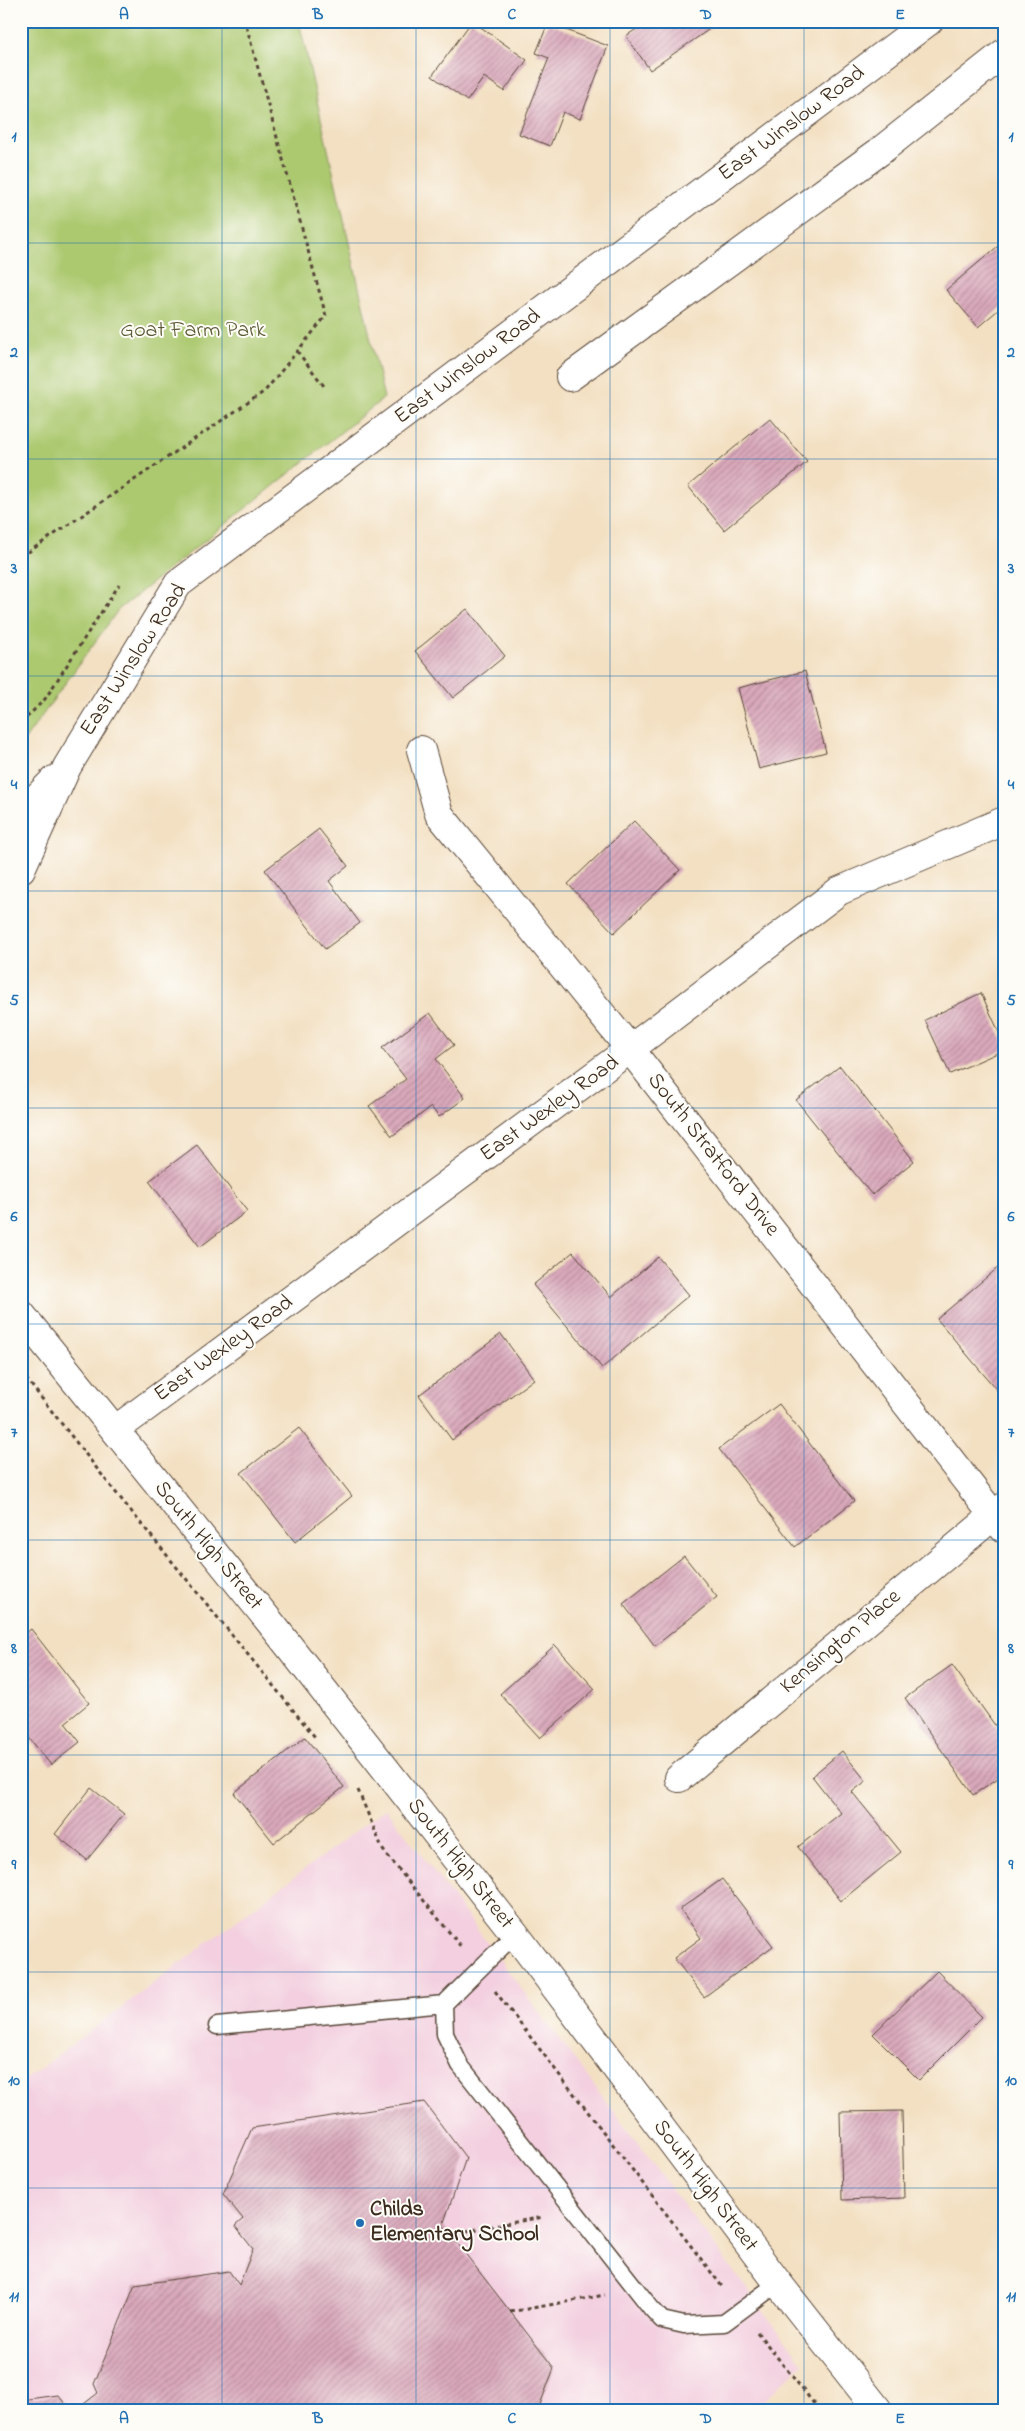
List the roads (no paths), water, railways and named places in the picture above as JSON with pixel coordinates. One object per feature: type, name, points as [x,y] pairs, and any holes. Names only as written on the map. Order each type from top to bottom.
[{"type":"street","name":"East Winslow Road","points":[[21,869],[67,766],[178,584],[928,21]]},
{"type":"street","points":[[570,377],[878,152],[1004,53]]},
{"type":"street","name":"South Stratford Drive","points":[[421,750],[439,814],[630,1049],[1001,1517]]},
{"type":"street","name":"East Winslow Road","points":[[21,814],[67,766]]},
{"type":"street","name":"East Wexley Road","points":[[115,1430],[839,892],[1004,821]]},
{"type":"street","name":"South High Street","points":[[24,1315],[274,1627],[515,1934],[778,2283],[878,2410]]},
{"type":"street","name":"Kensington Place","points":[[679,1778],[1001,1517]]},
{"type":"lane","points":[[217,2026],[444,2004],[515,1934]]},
{"type":"lane","points":[[444,2004],[445,2034],[460,2065],[662,2320],[684,2325],[724,2322],[778,2283]]},
{"type":"place","name":"Childs Elementary School","points":[[360,2223]]},
{"type":"park label","name":"Goat Farm Park","points":[[193,331]]}]
